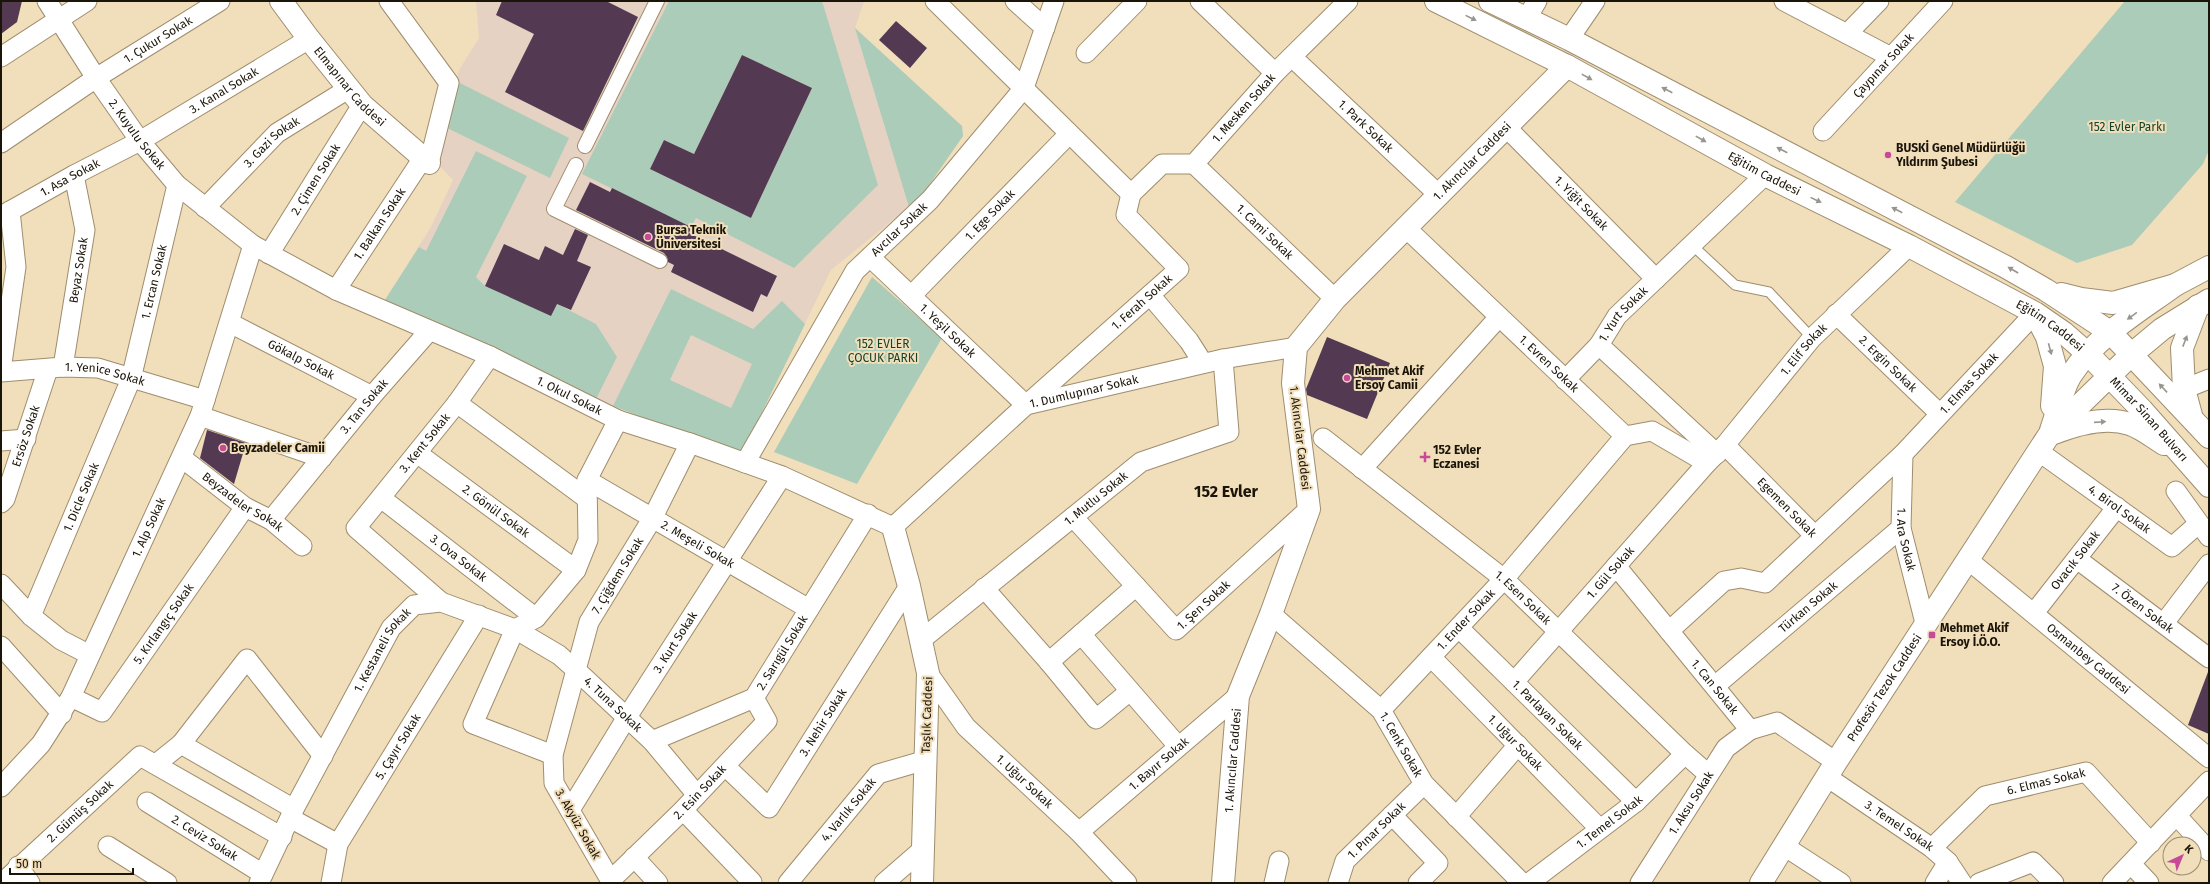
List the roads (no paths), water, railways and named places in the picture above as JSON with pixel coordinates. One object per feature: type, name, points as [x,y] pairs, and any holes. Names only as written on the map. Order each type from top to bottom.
[{"type":"main road","name":"Elmapınar Caddesi","points":[[281,1],[309,40],[355,97],[426,161]]},
{"type":"main road","name":"Eğitim Caddesi","points":[[1436,1],[1567,66],[1765,175],[1909,246],[2035,313],[2064,332],[2088,354]]},
{"type":"main road","points":[[1490,1],[1532,10],[1569,39],[2006,266],[2046,290],[2110,332],[2209,436]]},
{"type":"main road","name":"1. Akıncılar Caddesi","points":[[1223,883],[1238,696],[1272,614],[1309,509],[1292,383],[1296,347],[1335,299],[1567,66]]},
{"type":"main road","points":[[2044,443],[2070,376],[2088,354],[2110,332],[2175,285],[2209,267]]},
{"type":"main road","points":[[2046,290],[2081,300],[2112,303],[2175,285]]},
{"type":"main road","points":[[2044,443],[2132,354],[2162,329],[2203,303]]},
{"type":"main road","points":[[2193,420],[2184,389],[2182,348],[2203,303]]},
{"type":"main road","points":[[2035,313],[2047,337],[2055,366],[2044,443]]},
{"type":"main road","name":"Mimar Sinan Bulvarı","points":[[2088,354],[2182,454],[2209,486]]},
{"type":"main road","points":[[2044,443],[2076,425],[2104,421],[2130,424],[2182,454]]},
{"type":"main road","name":"Profesör Tezok Caddesi","points":[[1761,883],[1925,623],[2044,443]]},
{"type":"main road","name":"Taşlık Caddesi","points":[[893,527],[909,586],[928,673],[922,883]]},
{"type":"street","name":"2. Kuyulu Sokak","points":[[47,1],[96,78],[140,141],[177,185],[261,250]]},
{"type":"street","points":[[1,57],[87,1]]},
{"type":"street","name":"1. Çukur Sokak","points":[[1,143],[96,78],[220,1]]},
{"type":"street","name":"1. Balkan Sokak","points":[[336,290],[426,161],[449,83],[389,1]]},
{"type":"street","points":[[585,146],[657,1]]},
{"type":"street","points":[[1015,1],[1045,28]]},
{"type":"street","name":"Avcılar Sokak","points":[[745,463],[855,271],[930,200],[1024,88],[1054,1]]},
{"type":"street","points":[[1086,53],[1137,1]]},
{"type":"street","points":[[1200,1],[1275,73]]},
{"type":"street","name":"1. Mesken Sokak","points":[[1194,164],[1275,73],[1348,1]]},
{"type":"street","points":[[1569,39],[1595,1]]},
{"type":"street","points":[[1784,1],[1891,57]]},
{"type":"street","points":[[1847,34],[1879,1]]},
{"type":"street","name":"Çaypınar Sokak","points":[[1823,131],[1943,1]]},
{"type":"street","points":[[937,2],[1131,194],[1162,164],[1194,164]]},
{"type":"street","name":"3. Kanal Sokak","points":[[140,141],[309,40]]},
{"type":"street","name":"1. Park Sokak","points":[[1292,57],[1439,195]]},
{"type":"street","name":"3. Gazi Sokak","points":[[205,208],[277,133],[355,97]]},
{"type":"street","name":"2. Çimen Sokak","points":[[261,250],[355,97]]},
{"type":"street","name":"1. Yiğit Sokak","points":[[1506,127],[1656,279]]},
{"type":"street","name":"1. Ege Sokak","points":[[911,296],[1069,134]]},
{"type":"street","name":"1. Asa Sokak","points":[[5,214],[74,175],[140,141]]},
{"type":"street","name":"1. Cami Sokak","points":[[1194,164],[1335,299]]},
{"type":"street","points":[[576,165],[554,208],[660,261]]},
{"type":"street","name":"Beyaz Sokak","points":[[56,368],[85,230],[74,175]]},
{"type":"street","name":"1. Yurt Sokak","points":[[1716,454],[1599,345],[1617,316],[1765,175]]},
{"type":"street","name":"1. Ercan Sokak","points":[[131,379],[177,185]]},
{"type":"street","name":"1. Ferah Sokak","points":[[1026,405],[1179,269],[1126,215],[1131,194]]},
{"type":"street","points":[[1,371],[16,267],[5,214]]},
{"type":"street","name":"1. Evren Sokak","points":[[1406,228],[1625,436]]},
{"type":"street","name":"1. Elif Sokak","points":[[1716,454],[1812,338],[1909,246]]},
{"type":"street","name":"1. Okul Sokak","points":[[261,250],[336,290],[490,356],[618,420],[690,443],[782,476],[868,514],[893,527]]},
{"type":"street","name":"1. Alp Sokak","points":[[2,782],[42,744],[62,714],[71,697],[182,458],[203,408],[230,323],[261,250]]},
{"type":"street","name":"1. Yeşil Sokak","points":[[870,257],[1026,405]]},
{"type":"street","points":[[1150,295],[1189,342],[1203,363]]},
{"type":"street","name":"1. Elmas Sokak","points":[[1903,454],[2035,313]]},
{"type":"street","name":"2. Ergin Sokak","points":[[1836,314],[1940,414]]},
{"type":"street","points":[[1362,469],[1499,317]]},
{"type":"street","name":"Gökalp Sokak","points":[[230,323],[372,396]]},
{"type":"street","name":"3. Tan Sokak","points":[[271,520],[372,396],[429,331]]},
{"type":"street","points":[[1565,380],[1599,345]]},
{"type":"street","name":"1. Dumlupınar Sokak","points":[[893,527],[1026,405],[1203,363],[1296,347]]},
{"type":"street","name":"3. Kent Sokak","points":[[441,602],[356,528],[457,403],[490,356]]},
{"type":"street","name":"1. Mutlu Sokak","points":[[921,640],[1141,462],[1229,432],[1223,359]]},
{"type":"street","name":"1. Yenice Sokak","points":[[1,371],[56,368],[98,368],[131,379],[322,458]]},
{"type":"street","name":"Ersöz Sokak","points":[[1,503],[5,500],[26,440],[56,368]]},
{"type":"street","name":"1. Dicle Sokak","points":[[31,616],[131,379]]},
{"type":"street","points":[[2184,389],[2209,379]]},
{"type":"street","points":[[457,403],[586,498]]},
{"type":"street","points":[[553,755],[473,724],[515,629],[536,618],[576,570],[588,540],[586,498],[587,480],[618,420]]},
{"type":"street","points":[[1625,436],[1652,431],[1716,454]]},
{"type":"street","name":"1. Ender Sokak","points":[[1381,710],[1504,579],[1625,436]]},
{"type":"street","name":"1. Esen Sokak","points":[[1324,438],[1504,579],[1685,754],[1708,774]]},
{"type":"street","points":[[1,441],[26,440]]},
{"type":"street","name":"7. Çiğdem Sokak","points":[[576,670],[589,622],[652,519],[690,443]]},
{"type":"street","name":"4. Birol Sokak","points":[[2044,443],[2117,507],[2172,547],[2204,531]]},
{"type":"street","name":"2. Gönül Sokak","points":[[417,453],[576,570]]},
{"type":"street","name":"Egemen Sokak","points":[[1716,454],[1815,536],[1903,454]]},
{"type":"street","name":"1. Gül Sokak","points":[[1514,682],[1716,454]]},
{"type":"street","name":"1. Ara Sokak","points":[[1903,454],[1901,528],[1925,623]]},
{"type":"street","name":"Beyzadeler Sokak","points":[[182,458],[245,507],[271,520],[302,546]]},
{"type":"street","name":"3. Kurt Sokak","points":[[570,810],[627,717],[782,476]]},
{"type":"street","name":"2. Meşeli Sokak","points":[[587,480],[809,609]]},
{"type":"street","points":[[2176,491],[2204,531]]},
{"type":"street","name":"3. Ova Sokak","points":[[381,498],[536,618]]},
{"type":"street","name":"5. Kırlangıç Sokak","points":[[71,697],[102,712],[245,507]]},
{"type":"street","name":"Ovacık Sokak","points":[[2034,613],[2117,507]]},
{"type":"street","name":"1. Şen Sokak","points":[[1073,517],[1176,630],[1309,509]]},
{"type":"street","name":"2. Sarıgül Sokak","points":[[652,741],[754,698],[868,514]]},
{"type":"street","name":"Türkan Sokak","points":[[1715,686],[1901,528]]},
{"type":"street","points":[[1669,631],[1724,581],[1742,578],[1765,583],[1815,536]]},
{"type":"street","name":"Osmanbey Caddesi","points":[[1967,559],[2209,758]]},
{"type":"street","name":"7. Özen Sokak","points":[[2077,559],[2209,658]]},
{"type":"street","points":[[2164,623],[2209,564]]},
{"type":"street","name":"1. Can Sokak","points":[[1616,566],[1750,730]]},
{"type":"street","points":[[1,584],[31,616],[60,640],[90,655]]},
{"type":"street","name":"3. Nehir Sokak","points":[[725,766],[769,808],[909,586]]},
{"type":"street","points":[[1049,662],[1136,586]]},
{"type":"street","points":[[984,588],[1049,662],[1096,719],[1130,691]]},
{"type":"street","name":"1. Kestaneli Sokak","points":[[261,879],[292,814],[390,628],[414,605],[441,602],[515,629]]},
{"type":"street","name":"1. Cenk Sokak","points":[[1272,614],[1381,710],[1424,784],[1456,817],[1532,882]]},
{"type":"street","name":"5. Çayır Sokak","points":[[331,883],[338,844],[479,615]]},
{"type":"street","name":"1. Parlayan Sokak","points":[[1459,628],[1636,802]]},
{"type":"street","name":"4. Tuna Sokak","points":[[515,629],[560,655],[652,741],[697,795]]},
{"type":"street","points":[[1081,634],[1178,746]]},
{"type":"street","points":[[1,646],[62,714]]},
{"type":"street","name":"1. Uğur Sokak","points":[[1431,657],[1599,828]]},
{"type":"street","name":"2. Gümüş Sokak","points":[[2,883],[18,866],[148,760],[181,744],[247,659],[323,756]]},
{"type":"street","name":"3. Akyüz Sokak","points":[[576,670],[553,755],[554,783],[611,882]]},
{"type":"street","name":"1. Uğur Sokak","points":[[928,673],[966,727],[1079,832],[1128,883]]},
{"type":"street","name":"1. Bayır Sokak","points":[[1079,832],[1238,696]]},
{"type":"street","name":"2. Esin Sokak","points":[[611,882],[634,857],[683,810],[767,721],[754,698]]},
{"type":"street","points":[[1750,730],[1777,722],[1831,770]]},
{"type":"street","name":"1. Aksu Sokak","points":[[1640,883],[1708,774],[1726,748],[1750,730]]},
{"type":"street","points":[[181,744],[338,844]]},
{"type":"street","points":[[1456,817],[1518,745]]},
{"type":"street","name":"1. Temel Sokak","points":[[1532,882],[1599,828],[1636,802],[1685,754]]},
{"type":"street","points":[[148,760],[282,837]]},
{"type":"street","name":"4. Varlık Sokak","points":[[788,883],[878,774],[926,760]]},
{"type":"street","name":"3. Temel Sokak","points":[[1831,770],[1932,848],[1948,862],[1962,883]]},
{"type":"street","name":"6. Elmas Sokak","points":[[1932,848],[1985,796],[2086,772],[2151,843]]},
{"type":"street","points":[[2112,883],[2209,781]]},
{"type":"street","name":"1. Pınar Sokak","points":[[1338,883],[1345,861],[1424,784]]},
{"type":"street","name":"2. Ceviz Sokak","points":[[147,802],[261,879]]},
{"type":"street","points":[[683,810],[752,882]]},
{"type":"street","points":[[1392,815],[1438,863],[1418,883]]},
{"type":"street","points":[[2177,816],[2209,851]]},
{"type":"street","points":[[108,846],[165,883]]},
{"type":"street","points":[[1784,846],[1841,883]]},
{"type":"street","points":[[884,883],[922,850]]},
{"type":"street","points":[[634,857],[658,883]]},
{"type":"street","points":[[1274,883],[1279,860]]},
{"type":"street","points":[[1935,883],[1948,862]]},
{"type":"street","points":[[1979,883],[2033,862],[2054,883]]},
{"type":"street","points":[[2131,864],[2149,883]]},
{"type":"street","points":[[18,866],[30,883]]},
{"type":"lane","points":[[1692,245],[1735,285],[1769,292],[1812,338]]},
{"type":"place","name":"BUSKİ Genel Müdürlüğü Yıldırım Şubesi","points":[[1888,155]]},
{"type":"place","name":"Bursa Teknik Üniversitesi","points":[[648,237]]},
{"type":"place","name":"Mehmet Akif Ersoy Camii","points":[[1347,378]]},
{"type":"place","name":"Beyzadeler Camii","points":[[223,448]]},
{"type":"place","name":"152 Evler Eczanesi","points":[[1425,457]]},
{"type":"place","name":"Mehmet Akif Ersoy İ.Ö.O.","points":[[1932,635]]},
{"type":"district","name":"152 Evler","points":[[1226,491]]},
{"type":"park label","name":"152 Evler Parkı","points":[[2127,127]]},
{"type":"park label","name":"152 EVLER ÇOCUK PARKI","points":[[883,351]]}]
